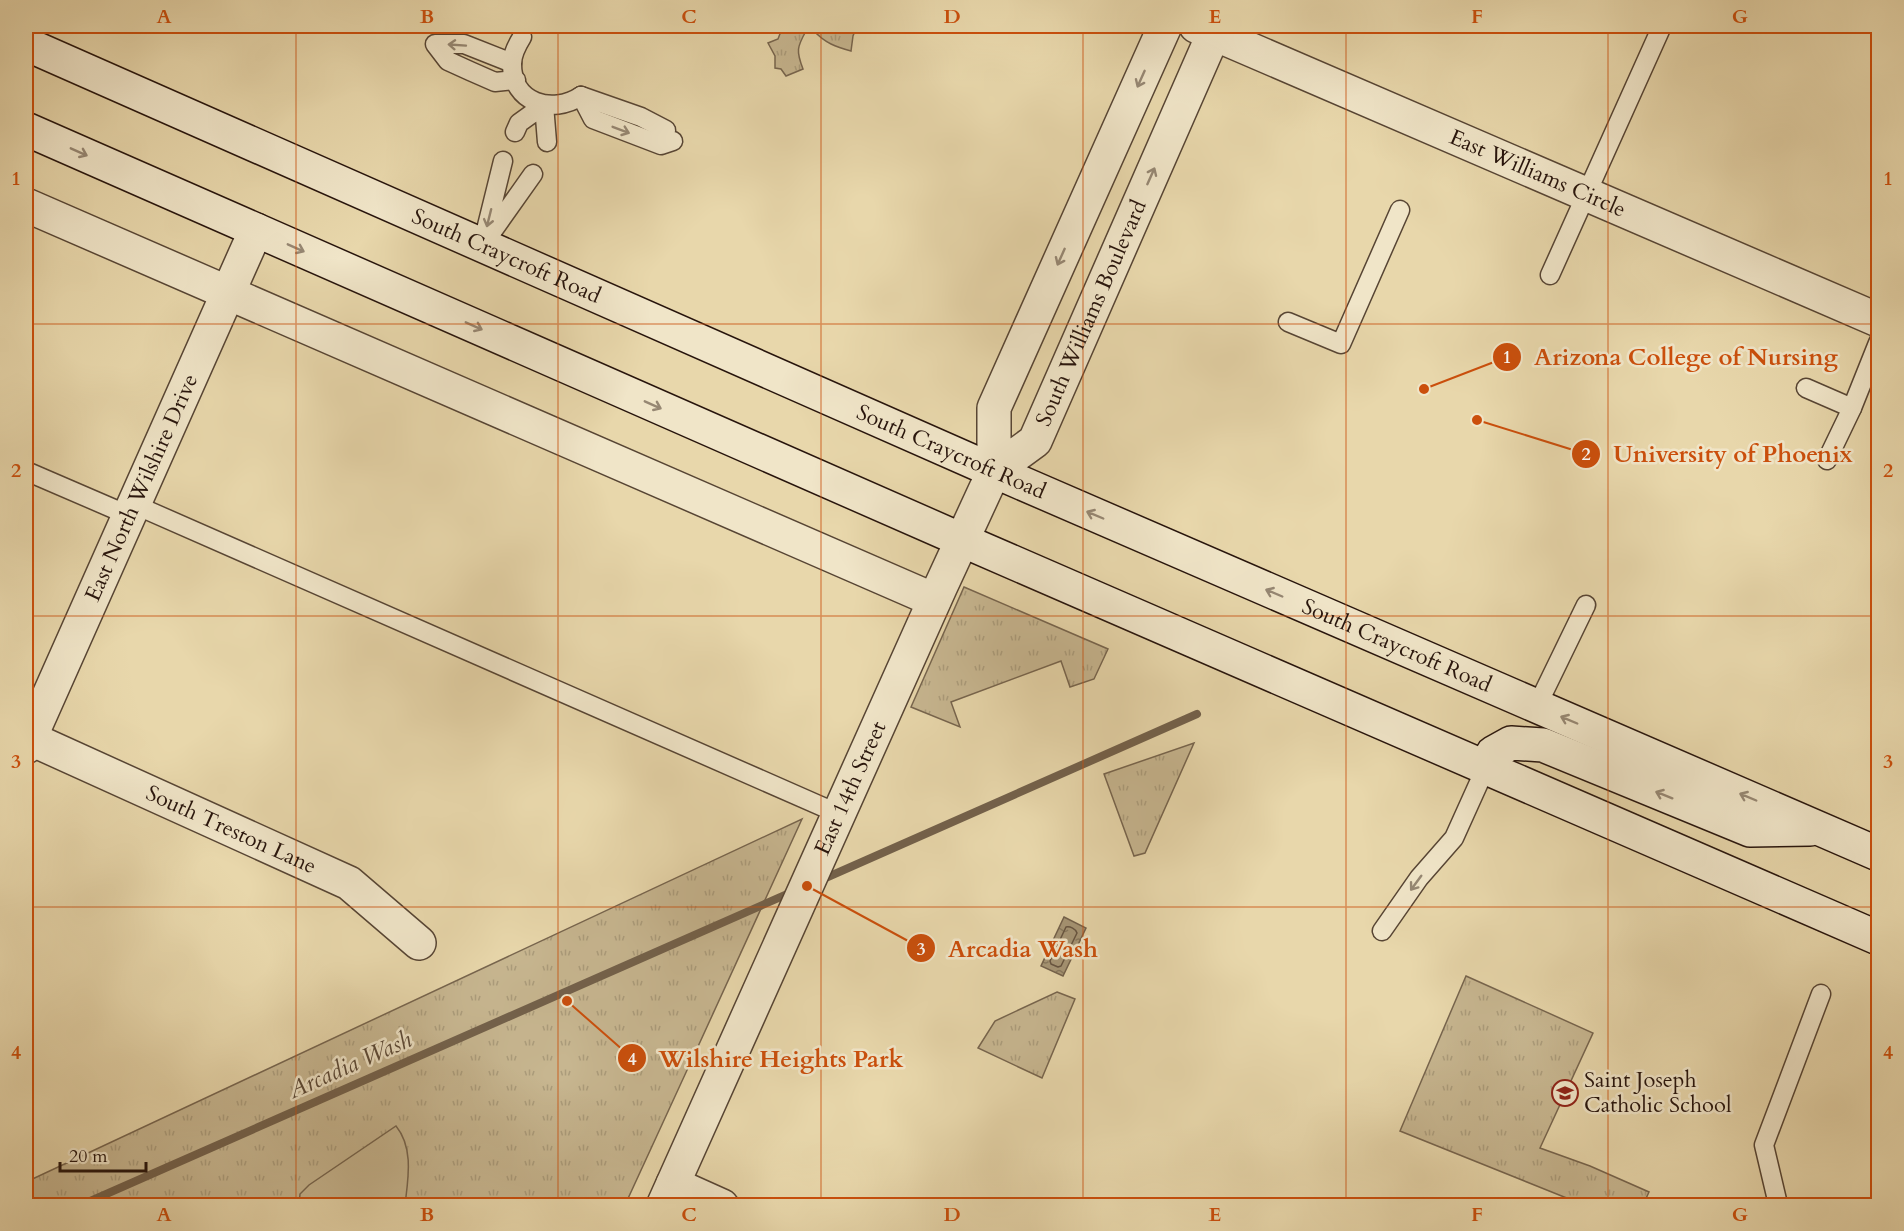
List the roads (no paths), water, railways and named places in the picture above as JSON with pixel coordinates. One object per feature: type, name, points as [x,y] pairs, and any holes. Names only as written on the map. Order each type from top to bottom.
[{"type":"street","points":[[994,471],[994,408],[1164,26]]},
{"type":"street","name":"South Williams Boulevard","points":[[994,471],[1035,441],[1208,28]]},
{"type":"street","name":"East Williams Circle","points":[[1208,28],[1878,320]]},
{"type":"street","name":"South Craycroft Road","points":[[26,44],[994,471],[1878,854]]},
{"type":"street","points":[[26,129],[962,540],[1878,938]]},
{"type":"street","points":[[26,205],[934,600]]},
{"type":"street","name":"East North Wilshire Drive","points":[[27,743],[256,230]]},
{"type":"street","name":"East 14th Street","points":[[668,1195],[994,471]]},
{"type":"street","name":"South Treston Lane","points":[[27,743],[349,883],[419,944]]},
{"type":"street","points":[[1486,767],[1493,753],[1511,744],[1543,745],[1750,830],[1821,829]]},
{"type":"street","points":[[668,1195],[722,1206]]},
{"type":"lane","points":[[1550,276],[1662,26]]},
{"type":"lane","points":[[522,37],[515,49],[514,71],[520,90],[531,99],[544,105],[557,106],[570,103],[582,96],[641,117],[669,135]]},
{"type":"lane","points":[[515,132],[519,123],[544,105]]},
{"type":"lane","points":[[544,105],[547,142]]},
{"type":"lane","points":[[482,246],[503,161]]},
{"type":"lane","points":[[482,246],[533,174]]},
{"type":"lane","points":[[1287,322],[1341,344],[1400,210]]},
{"type":"lane","points":[[1827,460],[1852,408],[1878,343]]},
{"type":"lane","points":[[1806,388],[1852,408]]},
{"type":"lane","points":[[26,471],[131,510],[839,814]]},
{"type":"lane","points":[[1537,706],[1586,605]]},
{"type":"lane","points":[[1382,932],[1419,878],[1454,838],[1486,767]]},
{"type":"lane","points":[[1775,1206],[1777,1200],[1764,1145],[1821,994]]},
{"type":"water","points":[[1064,917],[1086,928],[1063,976],[1041,966]]},
{"type":"waterway","name":"Arcadia Wash","points":[[821,880],[1197,714]]},
{"type":"waterway","name":"Arcadia Wash","points":[[79,1206],[792,892]]},
{"type":"place","name":"Arizona College of Nursing","points":[[1424,389]]},
{"type":"place","name":"University of Phoenix","points":[[1477,420]]},
{"type":"place","name":"Arcadia Wash","points":[[807,886]]},
{"type":"place","name":"Wilshire Heights Park","points":[[567,1001]]},
{"type":"place","name":"Saint Joseph Catholic School","points":[[1565,1093]]}]
